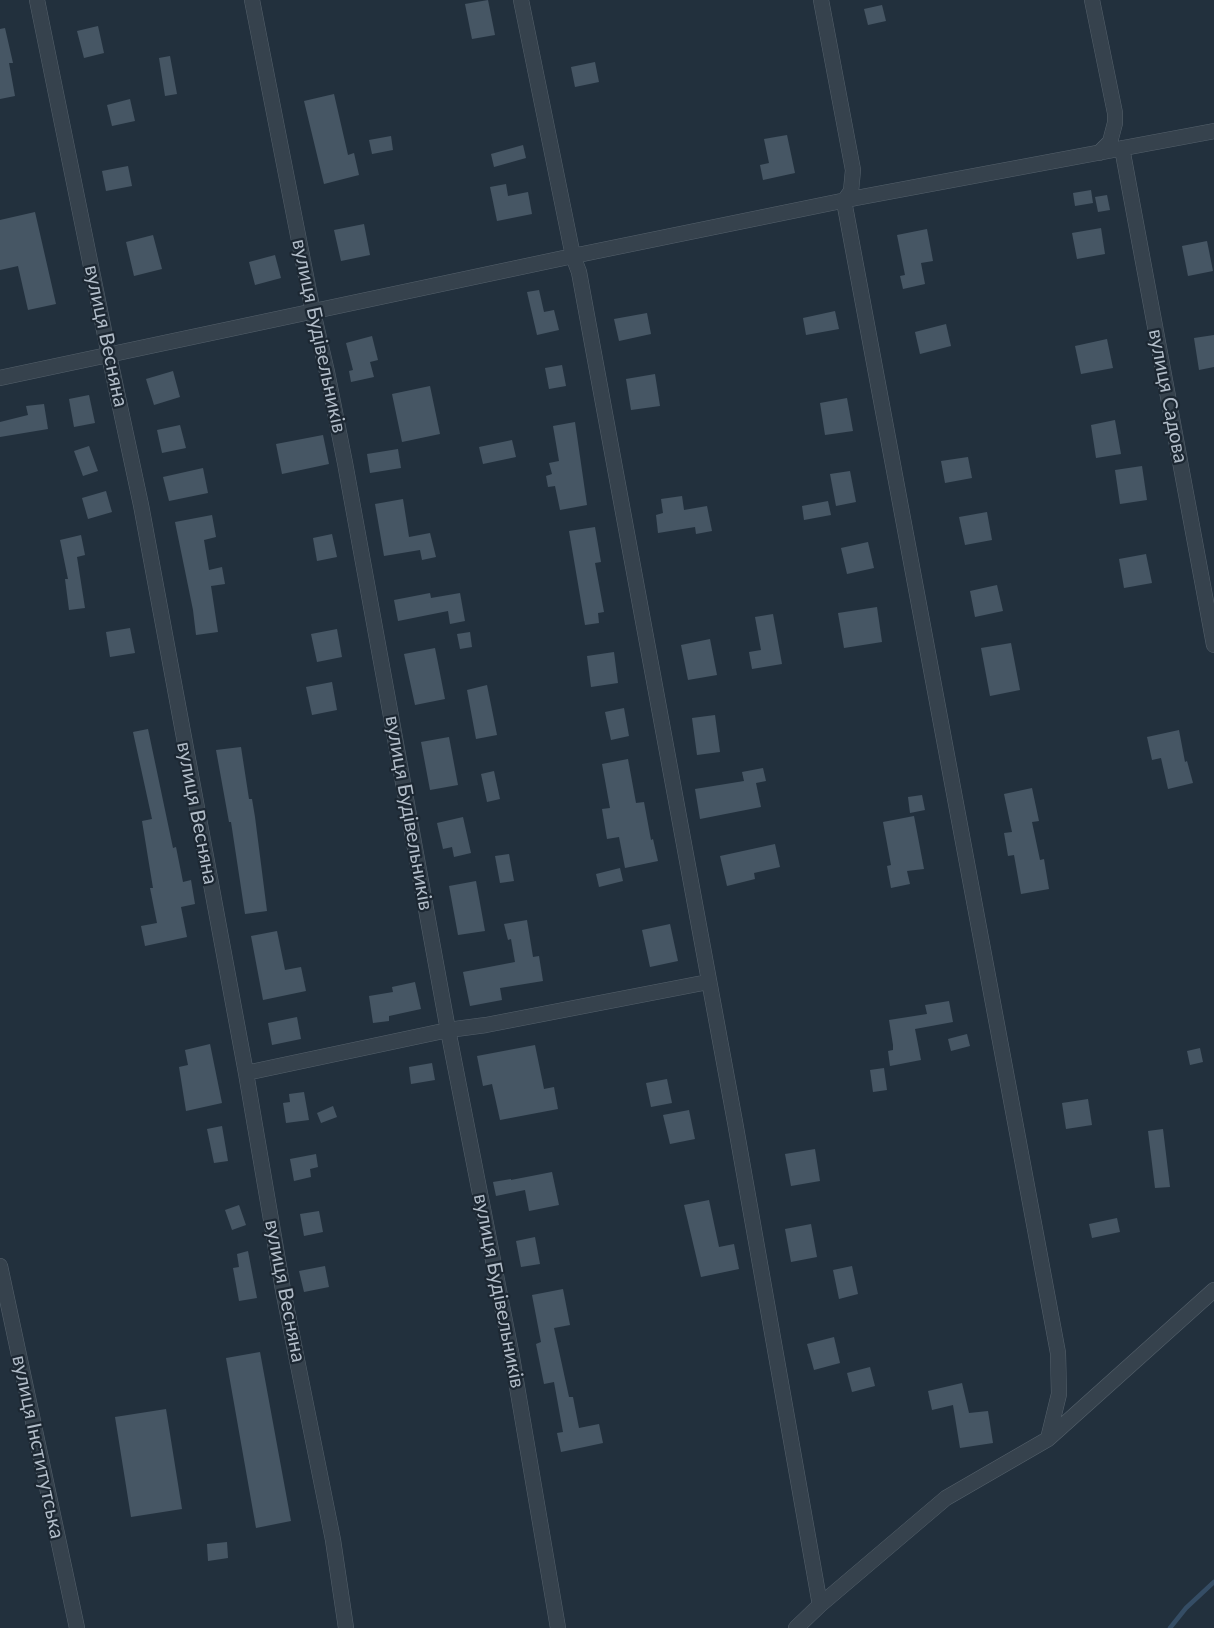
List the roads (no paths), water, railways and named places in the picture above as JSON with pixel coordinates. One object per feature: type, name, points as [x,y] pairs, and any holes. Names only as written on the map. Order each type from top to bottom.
[{"type":"street","name":"вулиця Весняна","points":[[37,0],[141,505],[246,1073],[283,1290],[331,1529],[346,1628]]},
{"type":"street","name":"вулиця Будівельників","points":[[252,0],[343,452],[448,1030],[512,1357],[558,1628]]},
{"type":"street","points":[[521,0],[573,256],[579,272],[735,1122],[820,1605]]},
{"type":"street","points":[[821,0],[853,170],[851,191],[844,201],[1058,1353],[1059,1394],[1048,1439]]},
{"type":"street","points":[[1092,0],[1115,123],[1110,142],[1099,153]]},
{"type":"street","points":[[0,378],[573,256],[844,201],[1214,131]]},
{"type":"street","name":"вулиця Садова","points":[[1122,148],[1214,645]]},
{"type":"street","points":[[246,1073],[448,1030],[486,1025],[708,982]]},
{"type":"street","name":"вулиця Інститутська","points":[[0,1266],[77,1628]]},
{"type":"street","points":[[796,1628],[946,1498],[1048,1439],[1214,1290]]},
{"type":"waterway","points":[[1170,1628],[1186,1608],[1214,1582]]}]
